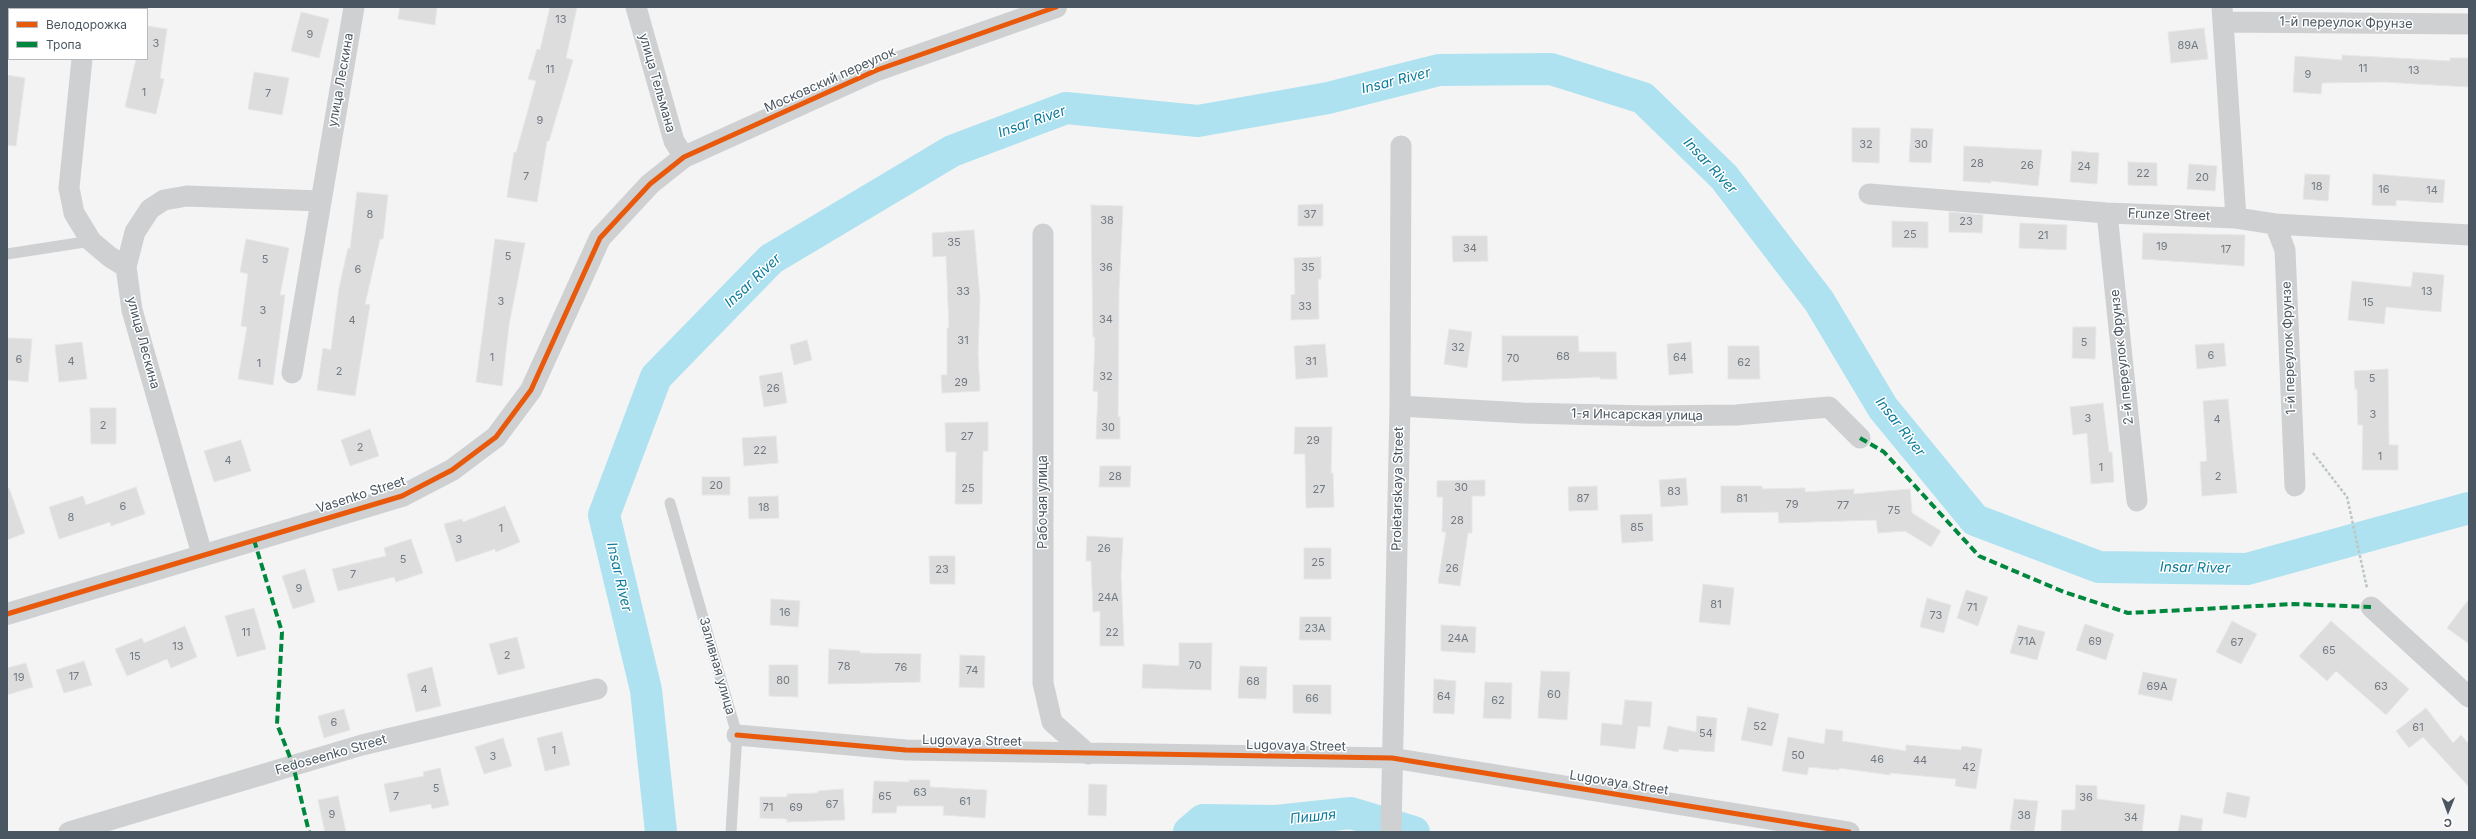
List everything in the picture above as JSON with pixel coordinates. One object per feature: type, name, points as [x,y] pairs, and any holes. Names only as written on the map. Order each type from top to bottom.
[{"type":"street","name":"улица Лескина","points":[[292,373],[354,7]]},
{"type":"street","name":"улица Тельмана","points":[[636,7],[674,141],[684,157]]},
{"type":"street","name":"Московский переулок","points":[[684,157],[877,70],[1056,7]]},
{"type":"street","name":"1-й переулок Фрунзе","points":[[2236,218],[2222,14],[2469,24]]},
{"type":"street","points":[[82,60],[69,188],[74,213],[91,241],[110,257],[126,266]]},
{"type":"street","name":"Proletarskaya Street","points":[[1391,832],[1400,406],[1401,146]]},
{"type":"street","name":"Vasenko Street","points":[[7,614],[202,554],[402,496],[452,470],[496,438],[531,390],[600,238],[650,184],[684,157]]},
{"type":"street","name":"Frunze Street","points":[[1869,194],[2107,213],[2236,218],[2275,224],[2469,235]]},
{"type":"street","name":"улица Лескина","points":[[202,554],[132,310],[126,266],[135,232],[150,209],[164,200],[187,196],[320,201]]},
{"type":"street","name":"2-й переулок Фрунзе","points":[[2107,213],[2137,501]]},
{"type":"street","name":"1-й переулок Фрунзе","points":[[2275,224],[2285,250],[2295,486]]},
{"type":"street","name":"Рабочая улица","points":[[1043,234],[1043,683],[1052,722],[1088,754]]},
{"type":"street","name":"1-я Инсарская улица","points":[[1400,406],[1522,413],[1649,416],[1736,415],[1829,407],[1860,438]]},
{"type":"street","points":[[2371,606],[2469,697]]},
{"type":"street","name":"Fedoseenko Street","points":[[69,832],[362,745],[597,689]]},
{"type":"street","name":"Lugovaya Street","points":[[737,735],[906,750],[1392,758],[1849,832]]},
{"type":"lane","points":[[7,254],[91,241]]},
{"type":"lane","name":"Заливная улица","points":[[670,504],[737,735],[731,832]]},
{"type":"path","points":[[2310,449],[2347,496],[2371,606]]},
{"type":"building","points":[[400,7],[437,7],[435,25],[398,19]]},
{"type":"building","points":[[550,7],[577,7],[566,58],[573,60],[549,141],[547,141],[537,202],[507,197],[514,152],[516,153],[536,81],[528,79],[537,49],[540,50]]},
{"type":"building","points":[[301,12],[329,19],[319,58],[291,51]]},
{"type":"building","points":[[148,26],[167,29],[160,78],[164,79],[156,114],[125,107],[136,60],[148,60]]},
{"type":"building","points":[[2204,28],[2208,59],[2171,63],[2168,32]]},
{"type":"building","points":[[2342,55],[2450,61],[2450,58],[2469,58],[2469,87],[2383,82],[2322,83],[2321,94],[2293,92],[2295,56],[2342,60]]},
{"type":"building","points":[[254,72],[289,78],[282,115],[248,109]]},
{"type":"building","points":[[7,75],[25,78],[16,146],[7,145]]},
{"type":"building","points":[[1852,128],[1880,128],[1879,163],[1852,162]]},
{"type":"building","points":[[1911,128],[1933,129],[1931,163],[1909,162]]},
{"type":"building","points":[[1964,146],[2042,150],[2038,186],[1991,181],[1991,183],[1963,181]]},
{"type":"building","points":[[2072,151],[2099,153],[2097,184],[2070,182]]},
{"type":"building","points":[[2128,162],[2157,163],[2157,186],[2128,185]]},
{"type":"building","points":[[2189,164],[2217,166],[2215,191],[2187,189]]},
{"type":"building","points":[[2305,174],[2330,175],[2328,201],[2303,199]]},
{"type":"building","points":[[2373,174],[2445,180],[2443,203],[2396,200],[2396,206],[2372,205]]},
{"type":"building","points":[[357,192],[388,195],[383,239],[380,239],[365,304],[370,305],[355,396],[317,390],[323,348],[331,350],[339,288],[348,248],[350,249]]},
{"type":"building","points":[[1323,204],[1323,226],[1298,226],[1298,205]]},
{"type":"building","points":[[1091,205],[1123,206],[1119,290],[1118,417],[1120,417],[1120,439],[1096,439],[1098,392],[1093,391],[1095,337],[1093,337]]},
{"type":"building","points":[[1949,212],[1983,215],[1982,233],[1949,232]]},
{"type":"building","points":[[1892,221],[1928,222],[1928,248],[1892,247]]},
{"type":"building","points":[[2020,223],[2067,225],[2066,250],[2019,248]]},
{"type":"building","points":[[974,230],[980,299],[978,353],[980,391],[942,393],[941,375],[947,375],[947,328],[949,328],[946,256],[933,257],[932,233]]},
{"type":"building","points":[[2143,233],[2245,235],[2244,266],[2142,259]]},
{"type":"building","points":[[1452,236],[1487,236],[1488,261],[1453,262]]},
{"type":"building","points":[[246,239],[289,248],[280,295],[285,295],[273,385],[238,379],[247,327],[241,326],[248,274],[240,272]]},
{"type":"building","points":[[495,239],[525,243],[509,325],[502,386],[476,382]]},
{"type":"building","points":[[1321,257],[1321,279],[1318,279],[1319,319],[1291,320],[1291,295],[1295,294],[1294,258]]},
{"type":"building","points":[[2413,272],[2444,275],[2441,312],[2386,307],[2384,324],[2348,320],[2352,281],[2411,287]]},
{"type":"building","points":[[2073,327],[2096,327],[2095,359],[2072,358]]},
{"type":"building","points":[[1449,329],[1472,332],[1467,368],[1444,364]]},
{"type":"building","points":[[1502,336],[1578,336],[1579,352],[1616,352],[1617,379],[1600,379],[1600,377],[1502,381]]},
{"type":"building","points":[[7,338],[32,339],[28,382],[7,380]]},
{"type":"building","points":[[807,340],[812,360],[794,365],[790,345]]},
{"type":"building","points":[[82,342],[87,379],[59,382],[55,345]]},
{"type":"building","points":[[1691,342],[1693,373],[1669,375],[1667,344]]},
{"type":"building","points":[[2224,343],[2226,366],[2197,369],[2195,345]]},
{"type":"building","points":[[1325,344],[1328,377],[1296,379],[1294,346]]},
{"type":"building","points":[[1728,346],[1759,346],[1760,379],[1728,379]]},
{"type":"building","points":[[2388,369],[2389,445],[2398,445],[2398,470],[2362,470],[2363,425],[2358,425],[2357,389],[2355,389],[2354,371]]},
{"type":"building","points":[[782,372],[787,403],[764,407],[759,376]]},
{"type":"building","points":[[2228,399],[2237,493],[2202,496],[2200,462],[2207,461],[2203,401]]},
{"type":"building","points":[[2103,403],[2109,452],[2112,452],[2114,482],[2091,484],[2087,433],[2073,435],[2070,407]]},
{"type":"building","points":[[90,408],[116,408],[116,444],[91,444]]},
{"type":"building","points":[[988,422],[988,451],[983,451],[982,504],[955,504],[956,452],[946,452],[945,423]]},
{"type":"building","points":[[1295,427],[1332,427],[1331,473],[1333,473],[1334,507],[1306,508],[1305,454],[1294,454]]},
{"type":"building","points":[[370,429],[379,456],[350,466],[341,440]]},
{"type":"building","points":[[776,436],[778,463],[744,466],[742,438]]},
{"type":"building","points":[[241,440],[251,471],[214,482],[204,451]]},
{"type":"building","points":[[1100,466],[1131,466],[1130,487],[1099,487]]},
{"type":"building","points":[[702,477],[730,477],[730,495],[702,495]]},
{"type":"building","points":[[1686,478],[1688,505],[1661,507],[1659,480]]},
{"type":"building","points":[[1485,480],[1485,496],[1472,496],[1472,533],[1468,533],[1460,586],[1438,583],[1446,532],[1442,532],[1443,497],[1437,497],[1437,481]]},
{"type":"building","points":[[1597,486],[1598,510],[1569,511],[1568,487]]},
{"type":"building","points":[[1721,486],[1762,486],[1762,489],[1805,488],[1805,492],[1854,489],[1854,494],[1910,489],[1912,513],[1941,531],[1931,547],[1905,531],[1878,533],[1876,520],[1779,523],[1778,512],[1721,513]]},
{"type":"building","points":[[136,487],[145,514],[111,526],[110,522],[59,539],[49,507],[83,496],[86,505]]},
{"type":"building","points":[[7,488],[9,488],[25,533],[7,540]]},
{"type":"building","points":[[778,496],[779,518],[749,519],[748,497]]},
{"type":"building","points":[[505,506],[520,542],[496,552],[495,549],[456,562],[444,524],[462,519],[463,522]]},
{"type":"building","points":[[1652,514],[1653,541],[1622,543],[1620,515]]},
{"type":"building","points":[[1087,536],[1123,538],[1121,576],[1124,646],[1100,646],[1100,611],[1093,612],[1091,561],[1086,561]]},
{"type":"building","points":[[411,539],[423,573],[396,582],[394,577],[338,591],[332,569],[386,556],[384,548]]},
{"type":"building","points":[[1304,548],[1331,548],[1331,579],[1304,579]]},
{"type":"building","points":[[929,556],[955,556],[955,584],[930,584]]},
{"type":"building","points":[[305,569],[315,602],[293,609],[282,576]]},
{"type":"building","points":[[1703,584],[1734,588],[1730,625],[1699,622]]},
{"type":"building","points":[[1966,590],[1988,597],[1978,626],[1957,618]]},
{"type":"building","points":[[1927,598],[1951,605],[1944,633],[1920,627]]},
{"type":"building","points":[[771,599],[800,601],[798,627],[770,625]]},
{"type":"building","points":[[2469,599],[2469,644],[2447,628]]},
{"type":"building","points":[[254,608],[266,649],[237,657],[225,616]]},
{"type":"building","points":[[1300,617],[1331,617],[1331,640],[1299,640]]},
{"type":"building","points":[[2232,621],[2257,634],[2241,664],[2216,652]]},
{"type":"building","points":[[2331,621],[2409,689],[2386,715],[2336,671],[2327,681],[2299,656]]},
{"type":"building","points":[[2085,624],[2114,634],[2106,660],[2076,650]]},
{"type":"building","points":[[1441,625],[1476,627],[1475,653],[1441,651]]},
{"type":"building","points":[[2018,625],[2045,632],[2037,660],[2010,653]]},
{"type":"building","points":[[185,626],[197,657],[171,668],[167,659],[127,676],[115,649],[142,638],[144,643]]},
{"type":"building","points":[[517,637],[525,668],[498,675],[489,644]]},
{"type":"building","points":[[1179,643],[1212,643],[1211,690],[1142,688],[1143,664],[1179,666]]},
{"type":"building","points":[[829,649],[860,651],[860,653],[921,654],[920,682],[828,684]]},
{"type":"building","points":[[960,655],[985,656],[984,688],[959,687]]},
{"type":"building","points":[[84,661],[92,685],[64,693],[56,670]]},
{"type":"building","points":[[26,663],[33,687],[7,695],[7,668]]},
{"type":"building","points":[[769,665],[798,665],[798,697],[769,696]]},
{"type":"building","points":[[1240,666],[1267,667],[1266,699],[1238,698]]},
{"type":"building","points":[[432,667],[441,706],[416,712],[407,674]]},
{"type":"building","points":[[1541,671],[1570,672],[1567,720],[1538,718]]},
{"type":"building","points":[[2143,672],[2177,679],[2172,701],[2138,694]]},
{"type":"building","points":[[1434,679],[1456,681],[1454,714],[1433,713]]},
{"type":"building","points":[[1485,682],[1512,683],[1511,719],[1483,718]]},
{"type":"building","points":[[1293,685],[1331,685],[1331,714],[1293,713]]},
{"type":"building","points":[[1625,700],[1652,702],[1650,727],[1638,726],[1635,749],[1600,745],[1602,723],[1622,725]]},
{"type":"building","points":[[1748,707],[1779,714],[1772,746],[1741,740]]},
{"type":"building","points":[[2426,708],[2453,743],[2461,735],[2469,744],[2469,787],[2423,737],[2409,748],[2396,731]]},
{"type":"building","points":[[344,709],[350,730],[324,738],[318,716]]},
{"type":"building","points":[[1697,716],[1717,718],[1714,752],[1679,749],[1678,752],[1663,749],[1668,726],[1696,732]]},
{"type":"building","points":[[1826,729],[1843,731],[1842,741],[1906,751],[1906,745],[1961,750],[1962,746],[1982,749],[1976,789],[1955,786],[1956,779],[1890,773],[1890,775],[1839,768],[1839,770],[1809,767],[1807,775],[1782,771],[1788,737],[1824,744]]},
{"type":"building","points":[[562,732],[570,765],[545,771],[537,738]]},
{"type":"building","points":[[503,738],[512,766],[484,774],[475,747]]},
{"type":"building","points":[[440,768],[449,805],[432,809],[431,804],[390,812],[384,784],[424,776],[423,772]]},
{"type":"building","points":[[909,780],[930,780],[930,787],[987,790],[985,818],[943,815],[944,806],[897,806],[896,813],[872,813],[874,781],[909,782]]},
{"type":"building","points":[[1089,784],[1107,785],[1106,816],[1088,815]]},
{"type":"building","points":[[2076,785],[2097,786],[2097,799],[2145,805],[2142,832],[2061,831],[2062,810],[2075,810]]},
{"type":"building","points":[[843,789],[845,820],[787,822],[787,819],[760,818],[760,797],[787,797],[787,794],[818,793],[818,791]]},
{"type":"building","points":[[2227,792],[2250,797],[2246,818],[2223,813]]},
{"type":"building","points":[[338,796],[346,832],[325,832],[318,800]]},
{"type":"building","points":[[2014,799],[2038,801],[2034,832],[2010,830]]},
{"type":"building","points":[[2181,815],[2203,819],[2201,832],[2178,832]]},
{"type":"waterway","name":"Insar River","points":[[661,832],[646,690],[604,515],[656,377],[771,259],[952,151],[1066,108],[1198,121],[1328,98],[1439,70],[1551,69],[1643,98],[1724,177],[1819,301],[1883,408],[1975,520],[2099,567],[2247,569],[2469,508]]},
{"type":"waterway","name":"Пишля","points":[[1189,832],[1203,820],[1276,821],[1351,813],[1414,832]]},
{"type":"marked path","points":[[1860,438],[1884,452],[1979,556],[2064,592],[2128,613],[2294,604],[2371,607]]},
{"type":"marked path","points":[[254,540],[282,632],[277,724],[293,765],[309,832]]},
{"type":"cycle path","points":[[7,614],[402,496],[452,470],[496,437],[531,390],[600,238],[650,184],[684,157],[877,70],[1056,7]]},
{"type":"cycle path","points":[[737,735],[906,750],[1392,758],[1849,832]]}]
